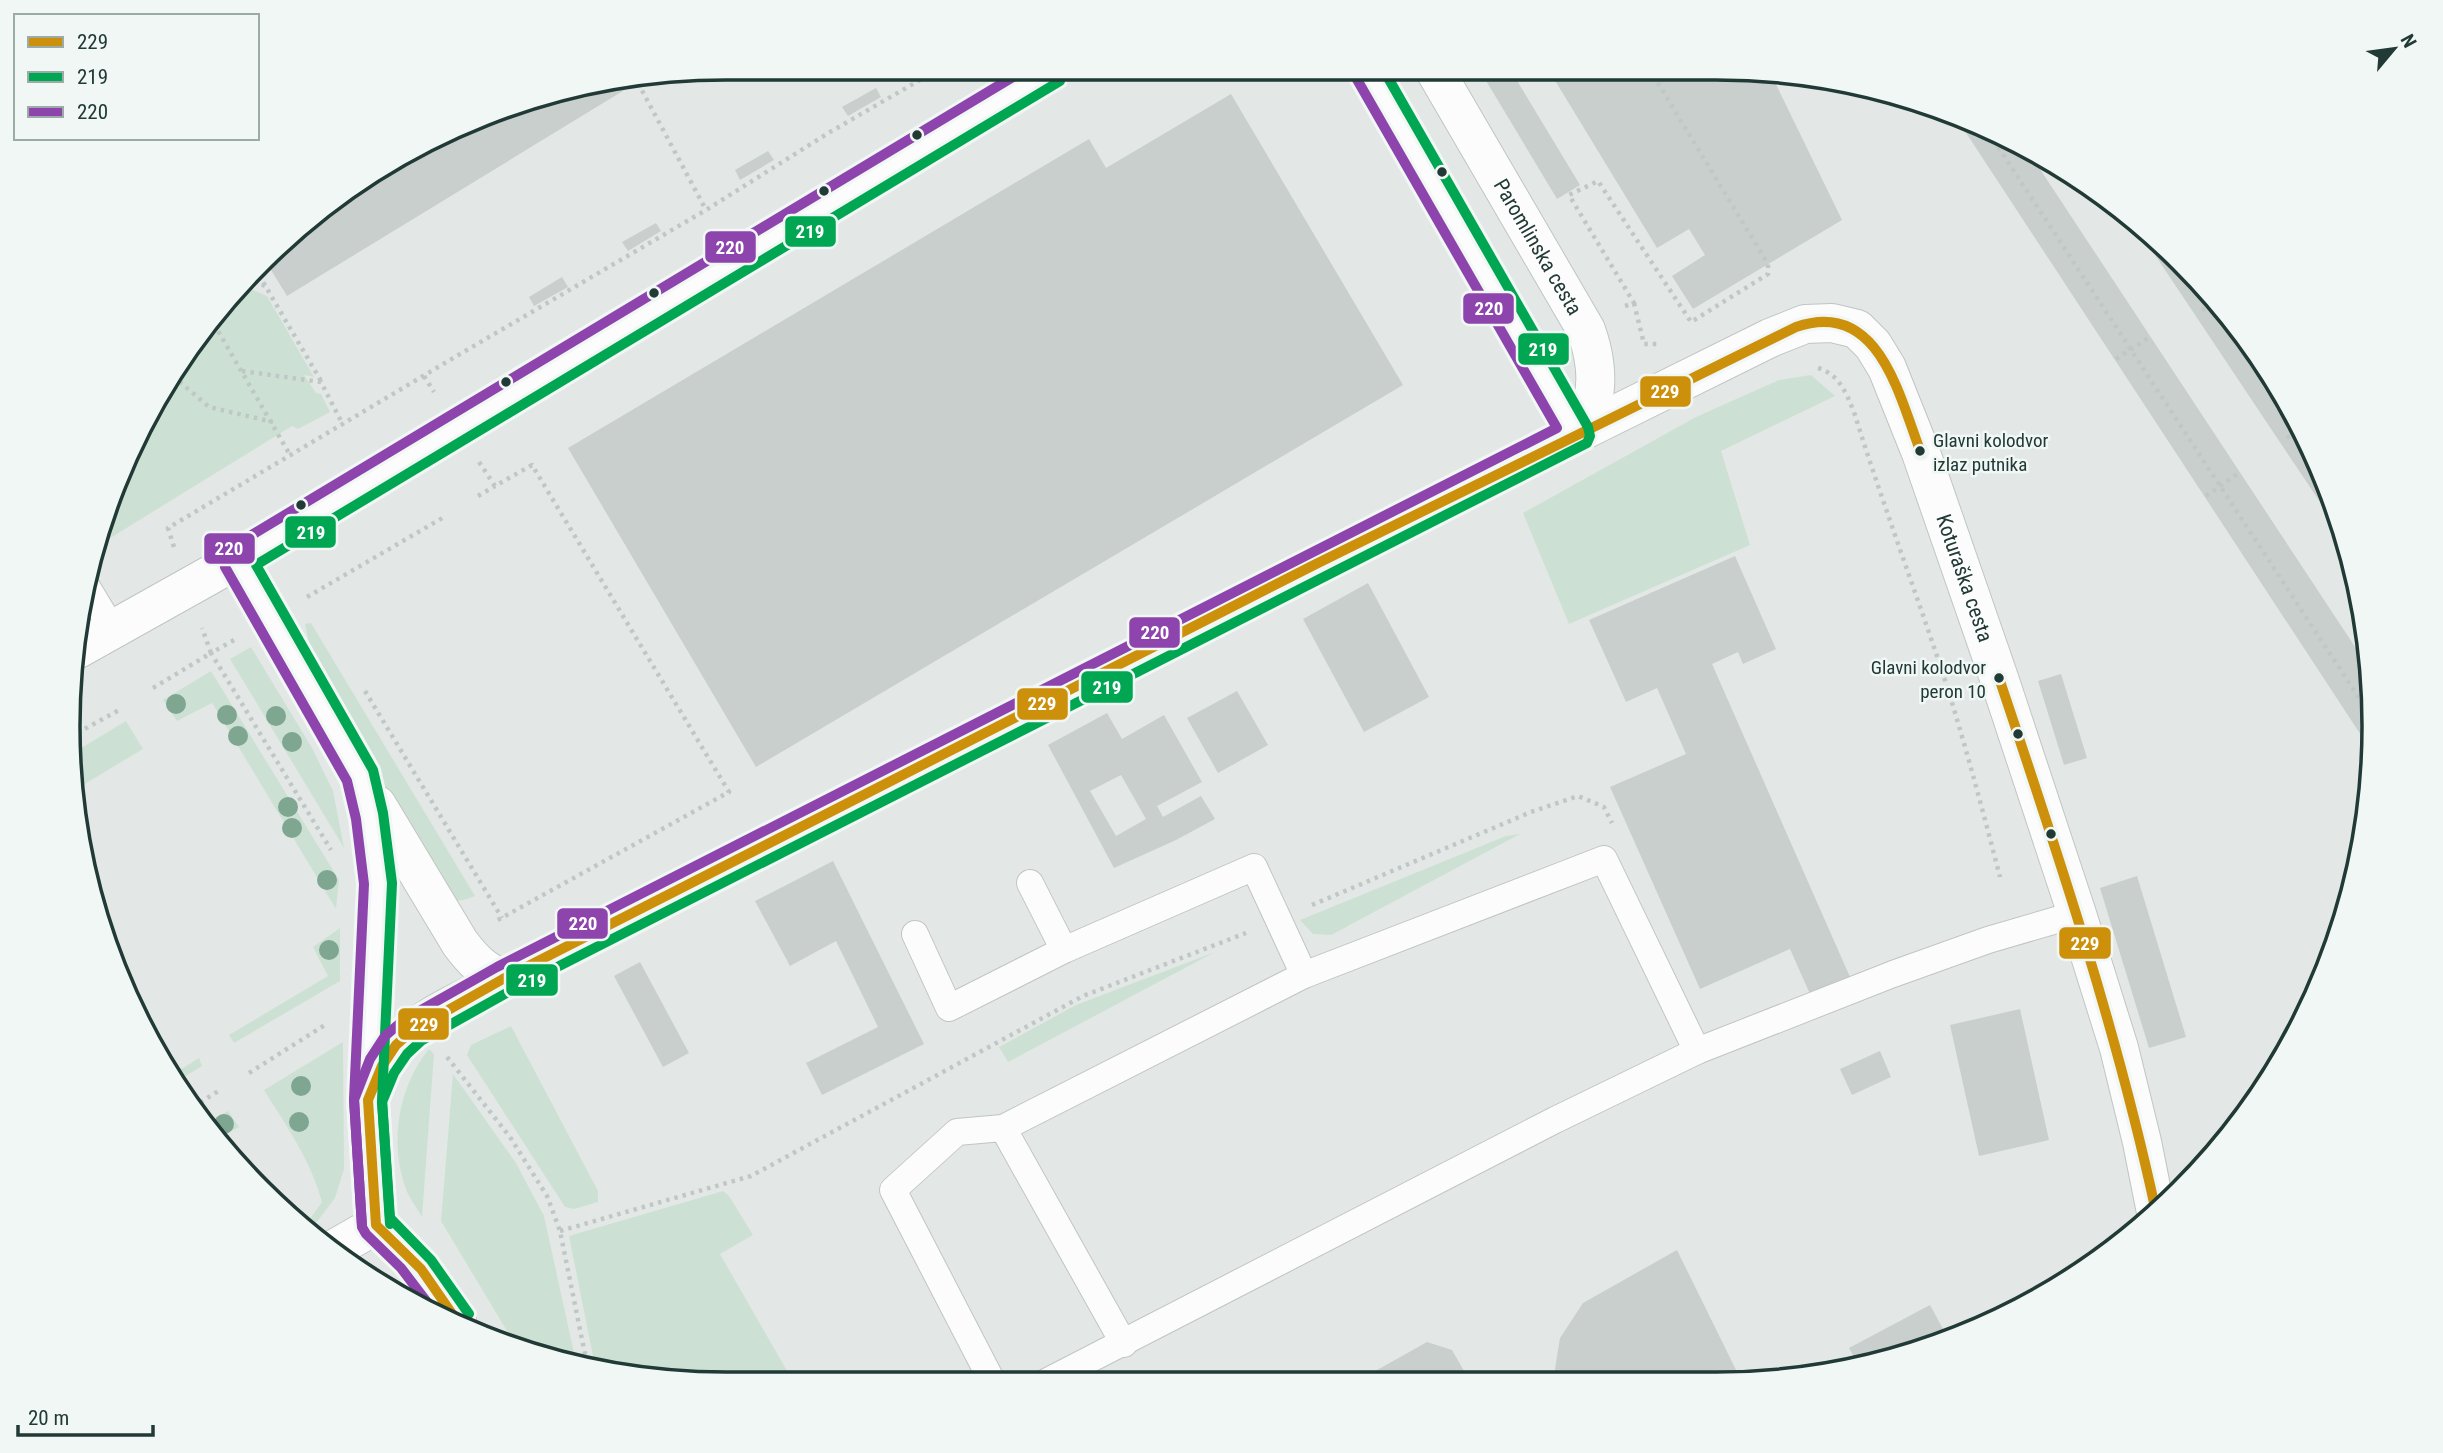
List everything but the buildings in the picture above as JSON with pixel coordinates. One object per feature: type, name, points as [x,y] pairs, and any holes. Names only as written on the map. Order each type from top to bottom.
[{"type":"street","points":[[86,645],[237,560],[1035,80]]},
{"type":"street","points":[[368,1100],[382,1066],[396,1045],[413,1030],[503,979],[1576,434],[1373,80]]},
{"type":"street","name":"Paromlinska cesta","points":[[1440,80],[1586,330],[1592,348],[1595,387],[1592,406],[1576,434]]},
{"type":"street","name":"Koturaška cesta","points":[[1576,434],[1770,338],[1805,324],[1832,323],[1857,329],[1873,345],[1887,368],[1921,453],[2077,914],[2122,1062],[2154,1201]]},
{"type":"street","points":[[237,560],[359,776],[460,943],[472,960],[487,972],[503,979]]},
{"type":"street","points":[[359,776],[369,807],[377,871],[368,1100],[376,1225],[410,1255],[438,1289],[451,1310]]},
{"type":"street","points":[[341,1245],[376,1225]]},
{"type":"lane","points":[[93,598],[113,631]]},
{"type":"lane","points":[[987,1372],[893,1190],[957,1132],[1003,1128],[1304,975],[1604,859],[1698,1051]]},
{"type":"lane","points":[[915,933],[949,1008],[1064,950],[1254,867],[1304,975]]},
{"type":"lane","points":[[1030,883],[1064,950]]},
{"type":"lane","points":[[1067,1372],[1555,1119],[1698,1051],[1976,944],[2077,914]]},
{"type":"lane","points":[[1003,1128],[1124,1344]]},
{"type":"path","points":[[178,558],[168,528],[706,210],[830,132],[920,80]]},
{"type":"path","points":[[1625,306],[1634,303],[1570,194],[1598,181],[1691,322],[1768,274],[1768,264],[1657,80]]},
{"type":"path","points":[[640,86],[706,210]]},
{"type":"path","points":[[1996,145],[2361,702]]},
{"type":"path","points":[[262,279],[343,425]]},
{"type":"path","points":[[258,283],[266,286]]},
{"type":"path","points":[[2202,310],[2207,307]]},
{"type":"path","points":[[217,329],[290,455]]},
{"type":"path","points":[[2116,359],[2148,338]]},
{"type":"path","points":[[1808,365],[1829,371],[1845,388],[1904,566],[1942,670],[1973,772],[2000,877]]},
{"type":"path","points":[[243,371],[321,382]]},
{"type":"path","points":[[424,376],[434,392]]},
{"type":"path","points":[[180,382],[209,407],[273,422]]},
{"type":"path","points":[[2287,438],[2292,434]]},
{"type":"path","points":[[477,459],[495,486]]},
{"type":"path","points":[[478,496],[532,465],[729,792],[490,924]]},
{"type":"path","points":[[2206,496],[2237,474]]},
{"type":"path","points":[[300,601],[444,517]]},
{"type":"path","points":[[199,621],[211,653],[338,862]]},
{"type":"path","points":[[153,688],[242,635]]},
{"type":"path","points":[[358,680],[502,918]]},
{"type":"path","points":[[80,731],[121,709]]},
{"type":"path","points":[[249,1073],[329,1023]]},
{"type":"path","points":[[443,1046],[446,1056],[510,1137],[547,1196],[560,1231],[585,1356]]},
{"type":"path","points":[[201,1102],[220,1090]]},
{"type":"path","points":[[560,1231],[725,1185]]},
{"type":"green space","points":[[252,290],[267,296],[314,377],[304,375],[316,393],[321,394],[330,412],[298,429],[292,426],[109,539],[130,479],[167,404],[214,333]]},
{"type":"green space","points":[[1811,375],[1835,396],[1721,451],[1750,545],[1569,624],[1523,513],[1696,417],[1779,380]]},
{"type":"green space","points":[[311,623],[475,896],[456,900],[438,891],[320,677],[305,624]]},
{"type":"green space","points":[[251,647],[312,748],[333,791],[344,848],[230,659]]},
{"type":"green space","points":[[211,671],[339,880],[336,909],[212,703],[177,721],[163,700]]},
{"type":"green space","points":[[126,721],[143,749],[83,785],[81,748]]},
{"type":"green space","points":[[1520,834],[1331,935],[1313,934],[1300,920],[1506,836]]},
{"type":"green space","points":[[340,928],[340,981],[234,1043],[229,1035],[328,976],[313,947]]},
{"type":"green space","points":[[1215,952],[1008,1062],[999,1047],[1076,1005]]},
{"type":"green space","points":[[511,1026],[598,1191],[598,1202],[574,1209],[565,1207],[467,1055],[471,1045]]},
{"type":"green space","points":[[343,1042],[344,1169],[335,1198],[315,1224],[310,1219],[322,1202],[312,1172],[264,1090]]},
{"type":"green space","points":[[429,1049],[434,1054],[422,1217],[406,1189],[398,1153],[398,1135],[410,1080]]},
{"type":"green space","points":[[199,1058],[202,1066],[184,1077],[180,1070]]},
{"type":"green space","points":[[453,1074],[516,1163],[544,1216],[574,1354],[509,1334],[441,1221]]},
{"type":"green space","points":[[228,1111],[239,1127],[226,1134],[213,1119]]},
{"type":"green space","points":[[723,1191],[729,1196],[753,1235],[720,1254],[788,1372],[684,1371],[593,1358],[569,1236]]},
{"type":"transit line","name":"220","points":[[423,1296],[401,1268],[362,1227],[354,1099],[364,884],[356,819],[347,781],[225,567],[224,554],[1008,80]]},
{"type":"transit line","name":"220","points":[[362,1226],[354,1100],[370,1059],[385,1036],[405,1019],[497,967],[1557,428],[1357,80]]},
{"type":"transit line","name":"219","points":[[390,1224],[382,1102],[394,1073],[407,1054],[421,1041],[510,991],[1587,443],[1590,436],[1588,427],[1389,80]]},
{"type":"transit line","name":"219","points":[[469,1314],[431,1260],[390,1218],[382,1100],[392,883],[383,813],[373,770],[256,565],[1060,81]]},
{"type":"transit line","name":"229","points":[[449,1310],[421,1269],[376,1225],[368,1100],[382,1066],[396,1045],[413,1030],[503,979],[1314,565],[1796,327],[1824,322],[1847,326],[1866,339],[1894,380],[1921,453]]},
{"type":"transit line","name":"229","points":[[1999,678],[2105,1009],[2153,1201]]},
{"type":"place","name":"Glavni kolodvor izlaz putnika","points":[[1920,451]]},
{"type":"place","name":"Glavni kolodvor peron 10","points":[[1999,678]]}]
